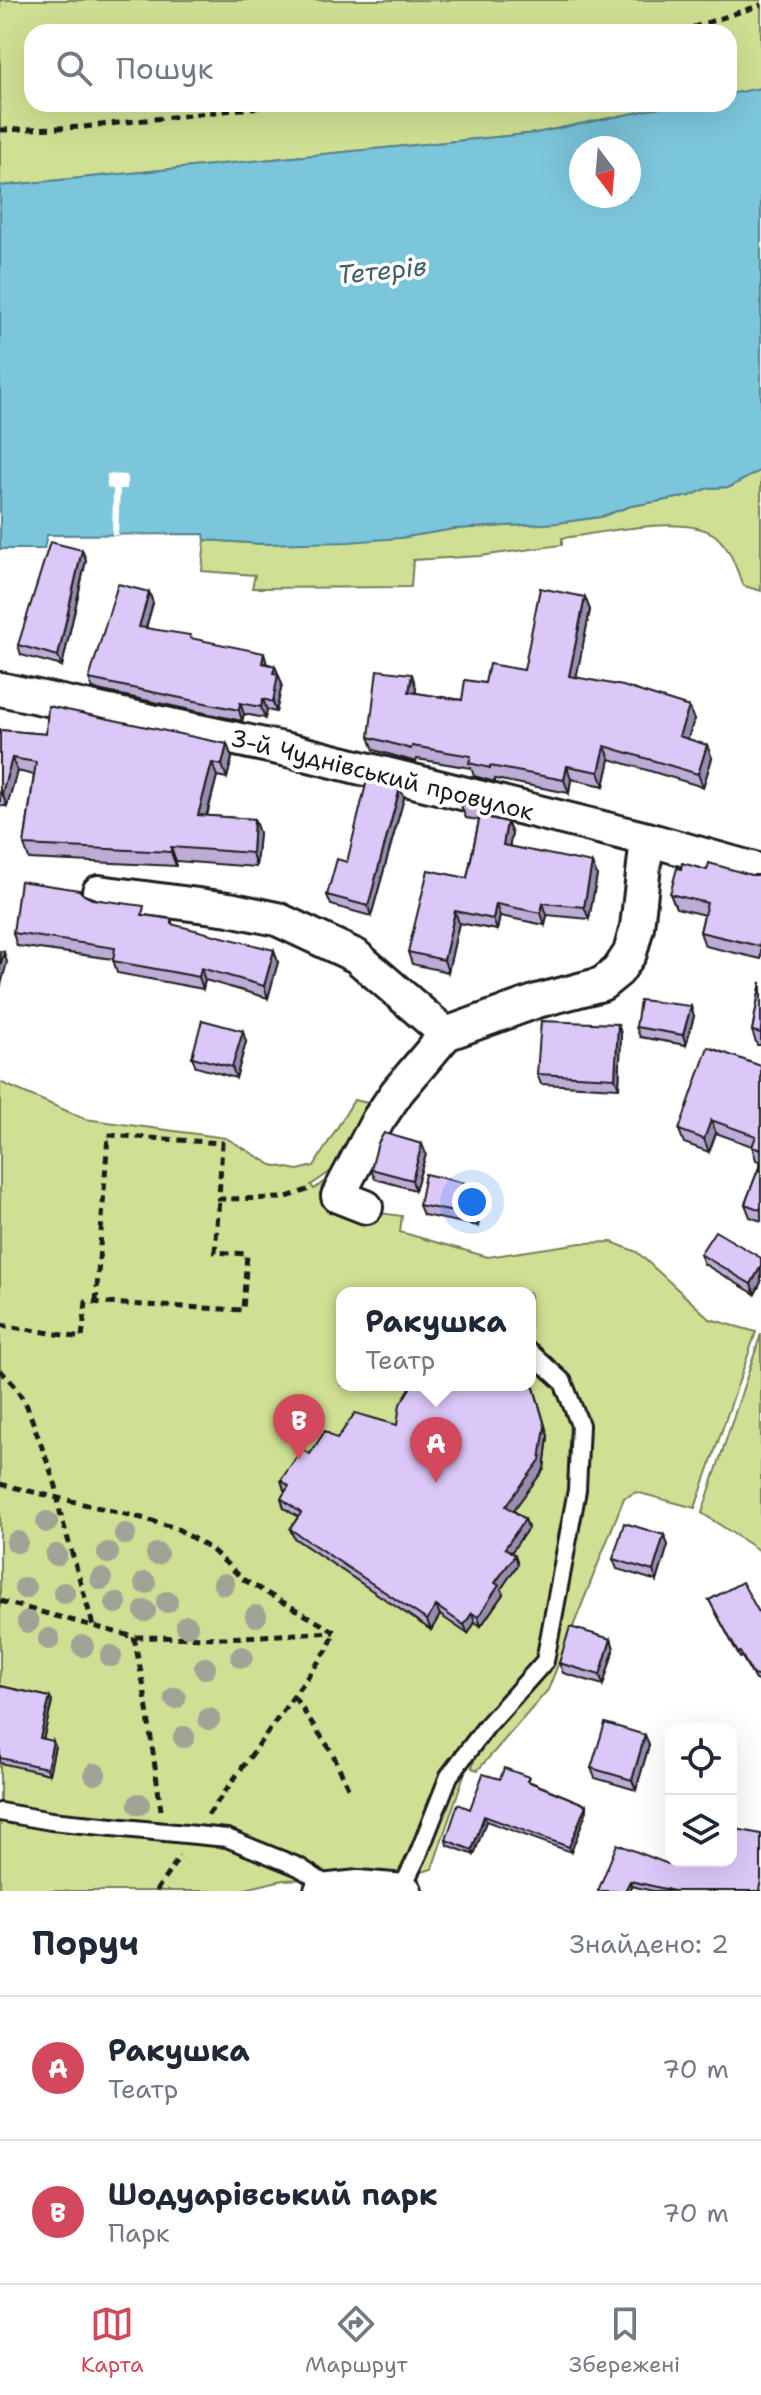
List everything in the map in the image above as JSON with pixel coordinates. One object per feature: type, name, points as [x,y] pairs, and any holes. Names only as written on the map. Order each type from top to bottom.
[{"type":"street","name":"3-й Чуднівський провулок","points":[[0,689],[297,752],[647,839],[761,871]]},
{"type":"street","points":[[366,1207],[338,1196],[397,1092],[446,1034],[537,1001],[602,984],[618,971],[630,953],[637,927],[647,839]]},
{"type":"street","points":[[99,892],[229,909],[277,919],[356,956],[446,1034]]},
{"type":"street","points":[[327,1890],[358,1887],[403,1890]]},
{"type":"lane","points":[[403,1890],[449,1776],[486,1727],[545,1661],[577,1490],[580,1425],[563,1382],[536,1357]]},
{"type":"lane","points":[[0,1812],[51,1821],[227,1838],[299,1867],[327,1890]]},
{"type":"path","points":[[703,24],[761,5]]},
{"type":"path","points":[[0,130],[83,127],[216,112]]},
{"type":"path","points":[[0,1325],[82,1338],[86,1302],[243,1310],[247,1254],[215,1252],[222,1143],[108,1135],[96,1302]]},
{"type":"path","points":[[219,1199],[264,1199],[293,1195],[310,1189],[348,1159],[356,1162]]},
{"type":"path","points":[[0,1370],[27,1406],[56,1486],[93,1625]]},
{"type":"path","points":[[0,1484],[176,1528],[211,1549],[244,1580],[335,1632]]},
{"type":"path","points":[[0,1601],[134,1637],[226,1638],[335,1632]]},
{"type":"path","points":[[156,1891],[327,1650],[335,1632]]},
{"type":"path","points":[[134,1637],[156,1762],[160,1832]]},
{"type":"path","points":[[294,1697],[332,1752],[350,1792]]},
{"type":"green space","points":[[0,0],[761,0],[761,88],[737,92],[737,24],[24,24],[24,112],[640,112],[536,133],[0,186]]},
{"type":"green space","points":[[761,470],[761,591],[744,586],[730,555],[717,537],[704,530],[665,525],[562,538],[562,545],[480,556],[413,560],[411,587],[252,588],[255,575],[202,571],[205,540],[264,544],[400,538],[454,529],[558,523],[600,517],[631,506],[690,496],[708,488],[730,487]]},
{"type":"green space","points":[[0,1082],[85,1119],[226,1138],[272,1165],[298,1170],[314,1166],[354,1100],[377,1105],[337,1167],[311,1185],[314,1189],[341,1169],[351,1209],[402,1216],[400,1232],[488,1257],[581,1243],[612,1242],[637,1252],[710,1319],[756,1332],[695,1508],[636,1492],[624,1498],[548,1690],[478,1770],[472,1768],[474,1760],[466,1769],[432,1869],[408,1876],[283,1880],[237,1891],[0,1891]]},
{"type":"green space","points":[[761,1334],[761,1552],[702,1513]]},
{"type":"water","name":"Тетерів","points":[[761,88],[761,470],[730,487],[708,488],[690,496],[631,506],[600,517],[557,523],[454,529],[349,542],[264,544],[205,540],[204,534],[47,535],[44,549],[0,549],[0,186],[536,133],[640,112],[737,112],[737,92]]},
{"type":"pier","points":[[107,474],[127,475],[127,489],[120,489],[118,535],[112,535],[113,489],[107,488]]},
{"type":"building","points":[[50,542],[82,550],[58,656],[18,645]]},
{"type":"building","points":[[118,584],[149,592],[139,627],[190,635],[190,638],[264,653],[262,663],[275,666],[273,673],[278,674],[273,702],[263,699],[261,707],[240,703],[239,710],[89,679]]},
{"type":"building","points":[[540,588],[585,597],[569,676],[623,686],[689,707],[679,736],[707,745],[698,774],[605,746],[599,772],[567,766],[564,780],[490,768],[469,763],[471,756],[412,746],[411,749],[369,737],[377,670],[412,674],[409,692],[462,700],[465,680],[485,683],[489,664],[524,670]]},
{"type":"building","points":[[48,706],[227,744],[222,765],[212,763],[198,815],[254,819],[252,853],[171,847],[171,852],[24,845],[36,762],[12,758],[0,793],[0,730],[46,734]]},
{"type":"building","points":[[367,780],[400,788],[368,906],[327,895],[337,859],[347,862]]},
{"type":"building","points":[[461,799],[481,804],[481,808],[460,803]]},
{"type":"building","points":[[480,816],[507,822],[503,845],[592,863],[584,907],[543,903],[541,913],[496,904],[493,919],[455,911],[444,960],[408,952],[428,870],[467,878]]},
{"type":"building","points":[[682,863],[707,870],[709,863],[761,875],[759,946],[700,932],[707,903],[670,894],[677,868],[681,869]]},
{"type":"building","points":[[20,881],[79,890],[92,899],[144,906],[142,915],[171,919],[171,924],[274,950],[264,986],[201,968],[199,977],[113,961],[115,948],[13,933]]},
{"type":"building","points":[[761,982],[761,1033],[752,1031]]},
{"type":"building","points":[[640,1000],[691,1006],[683,1035],[636,1027]]},
{"type":"building","points":[[202,1020],[243,1031],[232,1067],[192,1057]]},
{"type":"building","points":[[541,1021],[618,1024],[615,1078],[537,1074]]},
{"type":"building","points":[[708,1047],[761,1066],[761,1150],[752,1147],[756,1136],[711,1120],[704,1139],[679,1130]]},
{"type":"building","points":[[384,1133],[422,1144],[412,1180],[371,1169]]},
{"type":"building","points":[[761,1162],[761,1210],[745,1204]]},
{"type":"building","points":[[425,1174],[469,1184],[468,1190],[479,1193],[474,1216],[419,1205]]},
{"type":"building","points":[[715,1231],[761,1258],[761,1266],[751,1284],[700,1254]]},
{"type":"building","points":[[408,1391],[535,1391],[545,1426],[540,1460],[506,1506],[525,1519],[505,1548],[515,1555],[495,1583],[499,1585],[478,1617],[472,1613],[464,1625],[436,1606],[427,1620],[290,1529],[301,1513],[281,1498],[289,1486],[281,1480],[302,1449],[310,1454],[325,1431],[337,1439],[355,1413],[397,1425],[400,1404]]},
{"type":"building","points":[[624,1523],[664,1535],[653,1571],[613,1559]]},
{"type":"building","points":[[742,1582],[761,1616],[761,1677],[753,1675],[738,1653],[709,1600]]},
{"type":"building","points":[[570,1627],[611,1639],[600,1675],[559,1663]]},
{"type":"building","points":[[0,1686],[50,1697],[40,1738],[53,1741],[47,1768],[0,1758]]},
{"type":"building","points":[[605,1723],[645,1735],[632,1780],[591,1768]]},
{"type":"building","points":[[504,1768],[586,1805],[569,1847],[484,1816],[472,1850],[446,1840],[458,1804],[470,1809],[483,1774],[500,1779]]},
{"type":"building","points":[[737,1829],[761,1834],[759,1891],[674,1891],[630,1881],[625,1891],[598,1891],[617,1844],[665,1863],[665,1867],[737,1867]]},
{"type":"place","name":"Шодуарівський парк","points":[[299,1460]]},
{"type":"place","name":"Ракушка","points":[[436,1483]]}]
